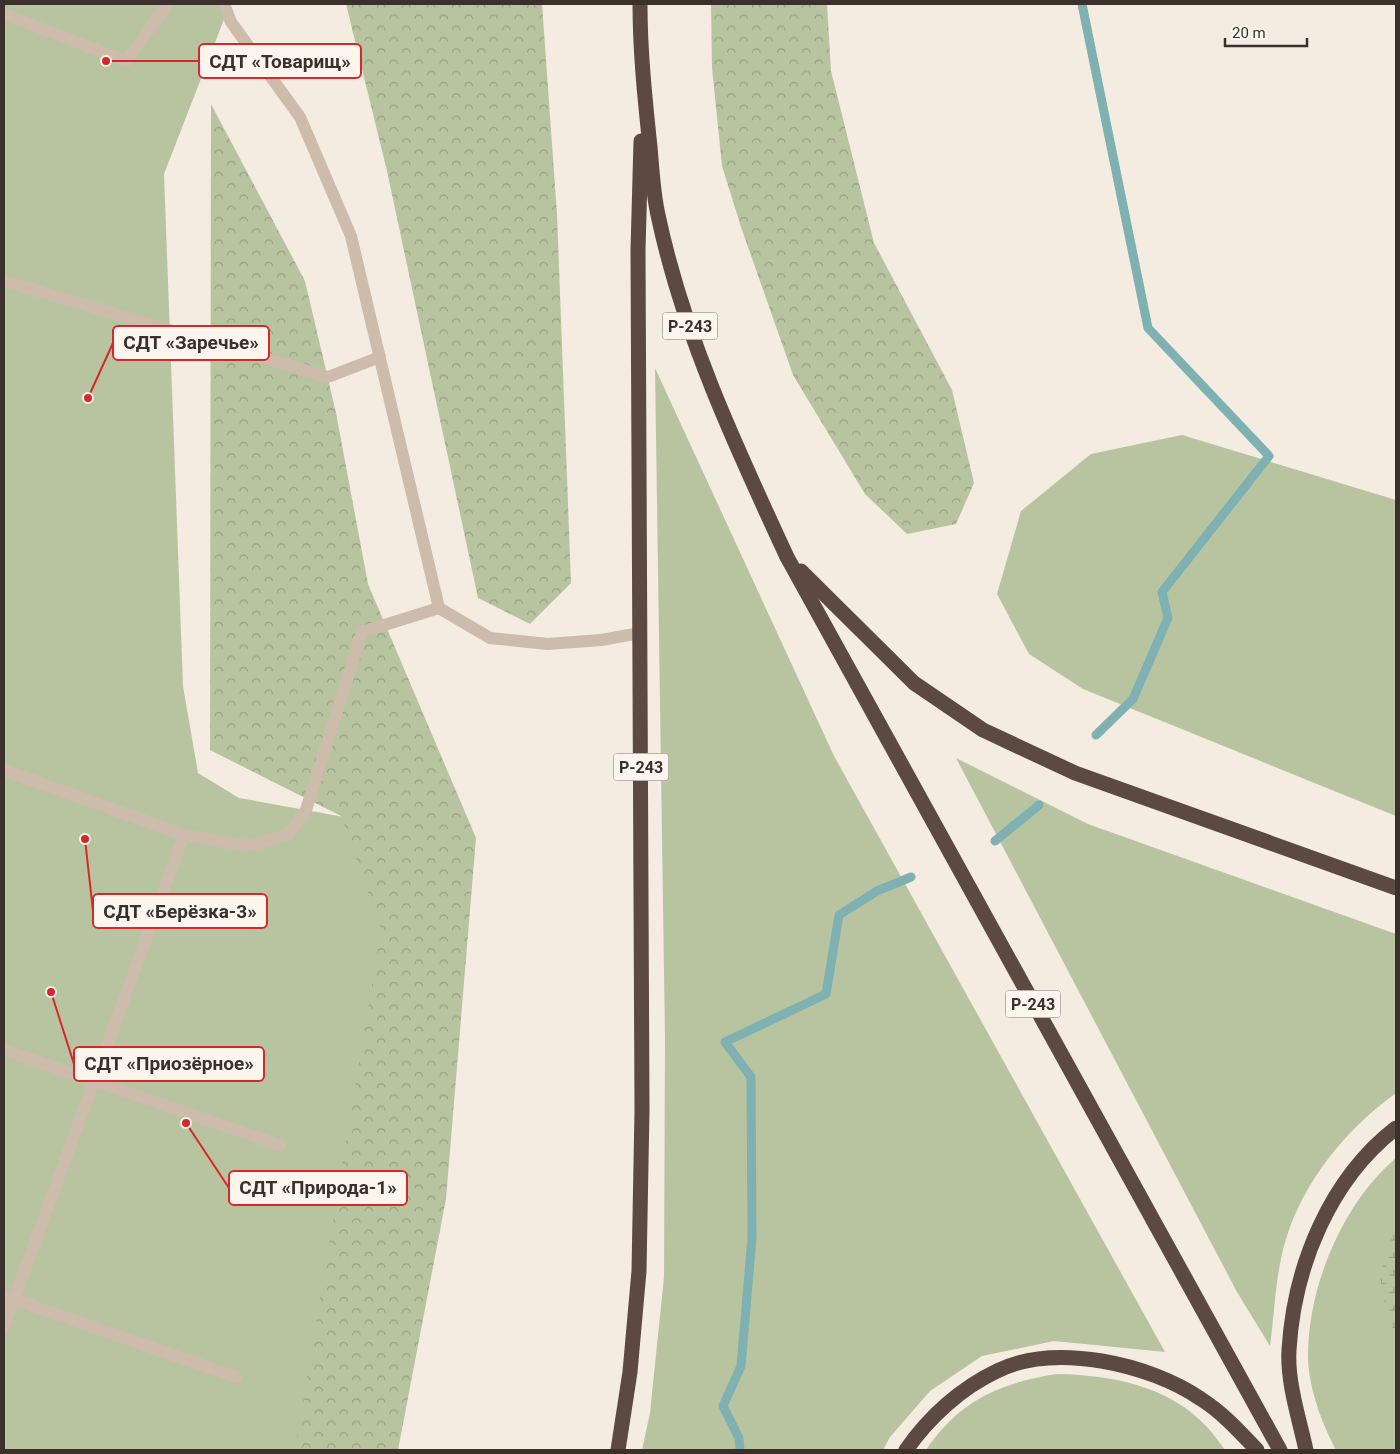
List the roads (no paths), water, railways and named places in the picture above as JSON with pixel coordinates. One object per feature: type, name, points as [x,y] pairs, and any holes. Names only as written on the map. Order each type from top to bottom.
[{"type":"highway","name":"Р-243","points":[[618,1450],[630,1372],[639,1271],[642,1110],[638,250],[643,82],[640,4]]},
{"type":"highway","name":"Р-243","points":[[643,82],[657,212],[675,283],[717,400],[787,557],[1280,1450]]},
{"type":"highway","name":"Р-243","points":[[787,557],[914,683],[983,730],[1075,773],[1396,888]]},
{"type":"highway","points":[[1306,1450],[1293,1393],[1288,1351],[1296,1304],[1306,1263],[1329,1207],[1350,1174],[1373,1145],[1396,1128]]},
{"type":"highway","points":[[906,1450],[917,1434],[959,1393],[998,1370],[1031,1361],[1060,1358],[1093,1359],[1126,1366],[1159,1377],[1201,1398],[1231,1423],[1257,1450]]},
{"type":"street","points":[[4,14],[126,60],[168,4]]},
{"type":"street","points":[[224,4],[231,22],[300,117],[351,236],[439,608],[490,638],[548,644],[602,640],[640,633]]},
{"type":"street","points":[[4,280],[328,377],[380,357]]},
{"type":"street","points":[[4,770],[184,835],[247,846],[288,835],[306,810],[362,632],[439,608]]},
{"type":"street","points":[[4,1327],[9,1298],[184,835]]},
{"type":"street","points":[[4,1050],[280,1146]]},
{"type":"street","points":[[9,1298],[236,1377]]},
{"type":"waterway","points":[[1082,4],[1148,328],[1269,456],[1162,592],[1168,618],[1133,699],[1096,735]]},
{"type":"waterway","points":[[995,841],[1039,805]]},
{"type":"waterway","points":[[740,1450],[739,1438],[723,1406],[741,1366],[752,1238],[751,1077],[725,1042],[826,994],[839,915],[877,891],[911,877]]},
{"type":"place","name":"СДТ «Товарищ»","points":[[106,61]]},
{"type":"place","name":"СДТ «Заречье»","points":[[88,398]]},
{"type":"place","name":"СДТ «Берёзка-3»","points":[[85,839]]},
{"type":"place","name":"СДТ «Приозёрное»","points":[[51,992]]},
{"type":"place","name":"СДТ «Природа-1»","points":[[186,1123]]}]
